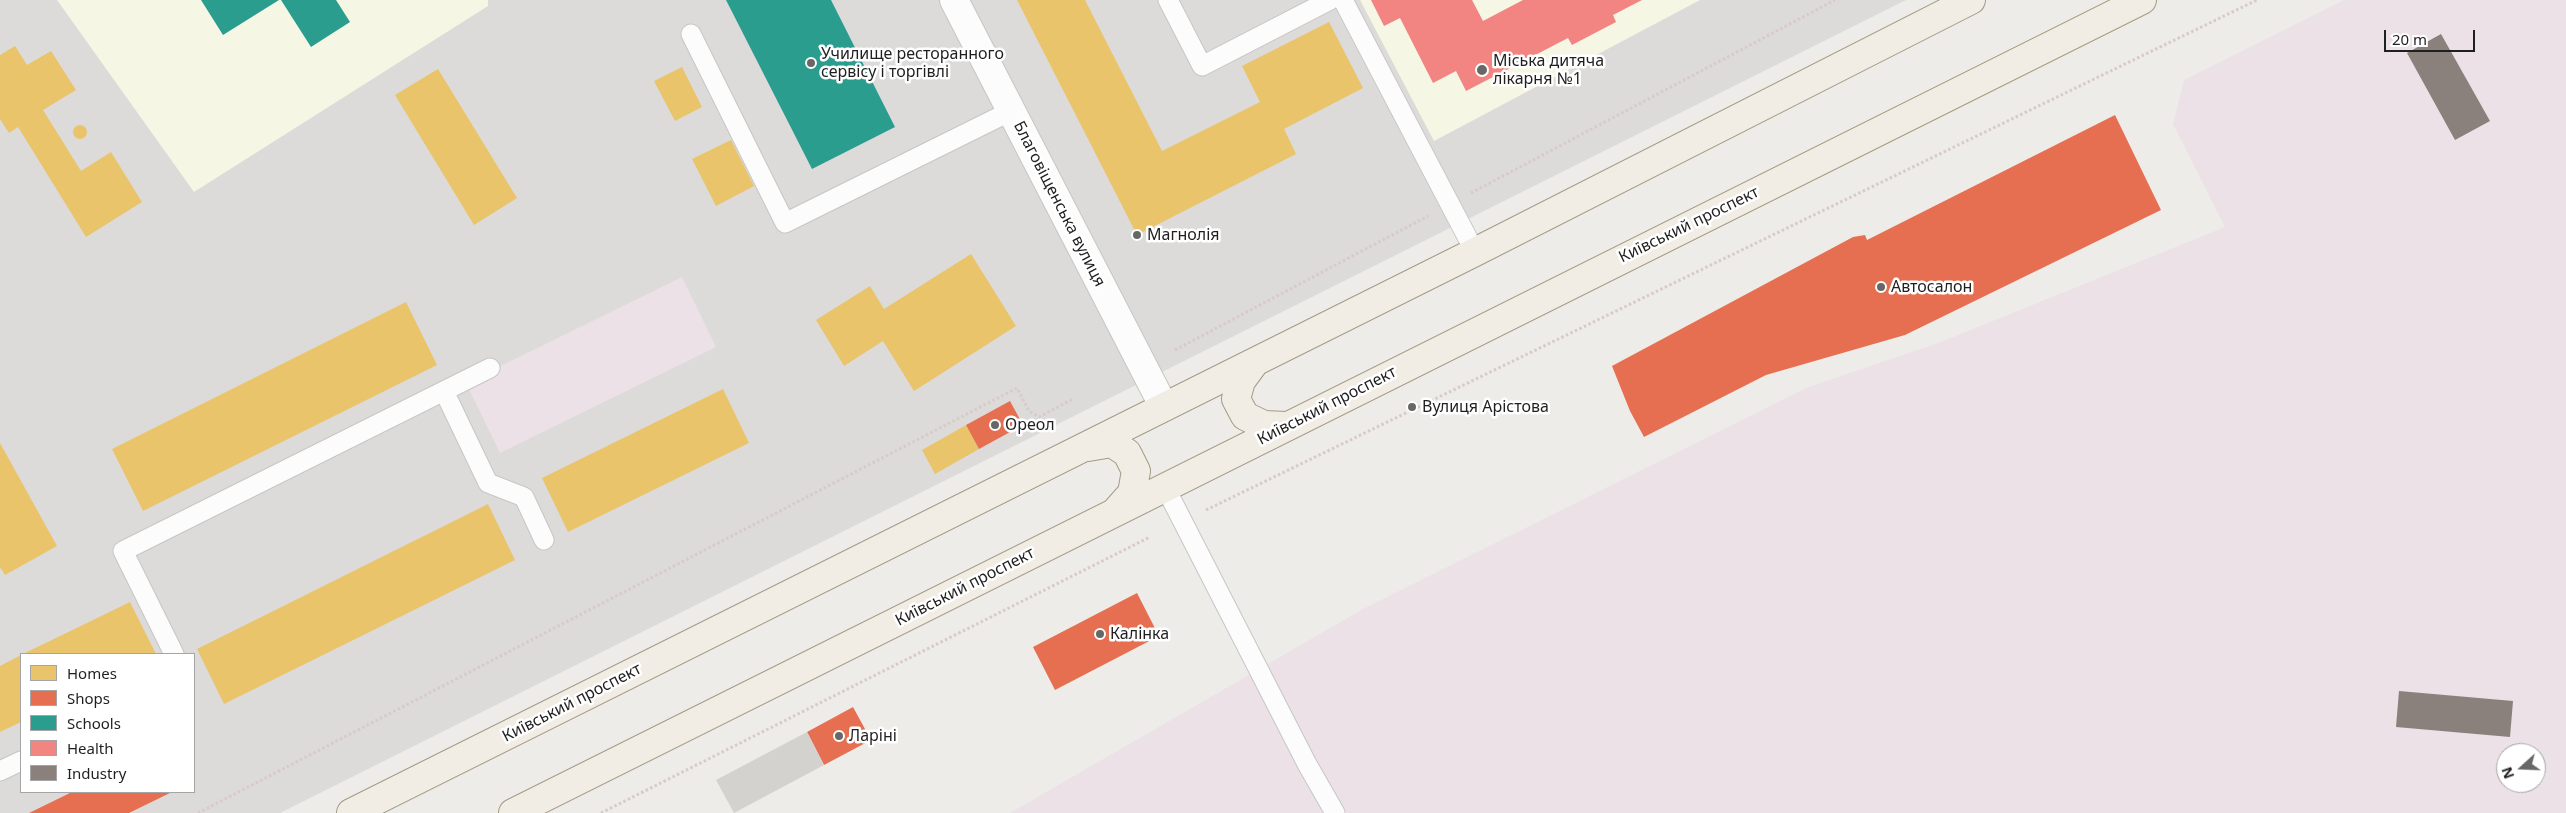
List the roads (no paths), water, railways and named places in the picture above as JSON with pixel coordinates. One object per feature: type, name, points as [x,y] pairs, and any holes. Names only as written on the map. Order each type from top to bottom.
[{"type":"main road","name":"Київський проспект","points":[[351,813],[1475,252],[1971,0]]},
{"type":"main road","name":"Київський проспект","points":[[513,813],[2142,0]]},
{"type":"main road","points":[[1255,362],[1241,381],[1236,399],[1245,416],[1264,425],[1286,426]]},
{"type":"main road","points":[[1082,448],[1112,443],[1127,453],[1136,471],[1132,493],[1115,512]]},
{"type":"street","name":"Благовіщенська вулиця","points":[[954,0],[1164,407]]},
{"type":"lane","points":[[1168,0],[1202,66],[1330,0]]},
{"type":"lane","points":[[1343,0],[1475,252]]},
{"type":"lane","points":[[691,34],[785,223],[1011,111]]},
{"type":"lane","points":[[174,653],[123,550],[490,368]]},
{"type":"lane","points":[[444,391],[488,483],[524,497],[544,540]]},
{"type":"lane","points":[[1165,487],[1307,764],[1335,813]]},
{"type":"lane","points":[[0,771],[20,761]]},
{"type":"place","name":"Училище ресторанного сервісу і торгівлі","points":[[811,63]]},
{"type":"place","name":"Міська дитяча лікарня №1","points":[[1482,70]]},
{"type":"place","name":"Магнолія","points":[[1137,235]]},
{"type":"place","name":"Автосалон","points":[[1881,287]]},
{"type":"place","name":"Вулиця Арістова","points":[[1412,407]]},
{"type":"place","name":"Ореол","points":[[995,425]]},
{"type":"place","name":"Калінка","points":[[1100,634]]},
{"type":"place","name":"Ларіні","points":[[839,736]]}]
